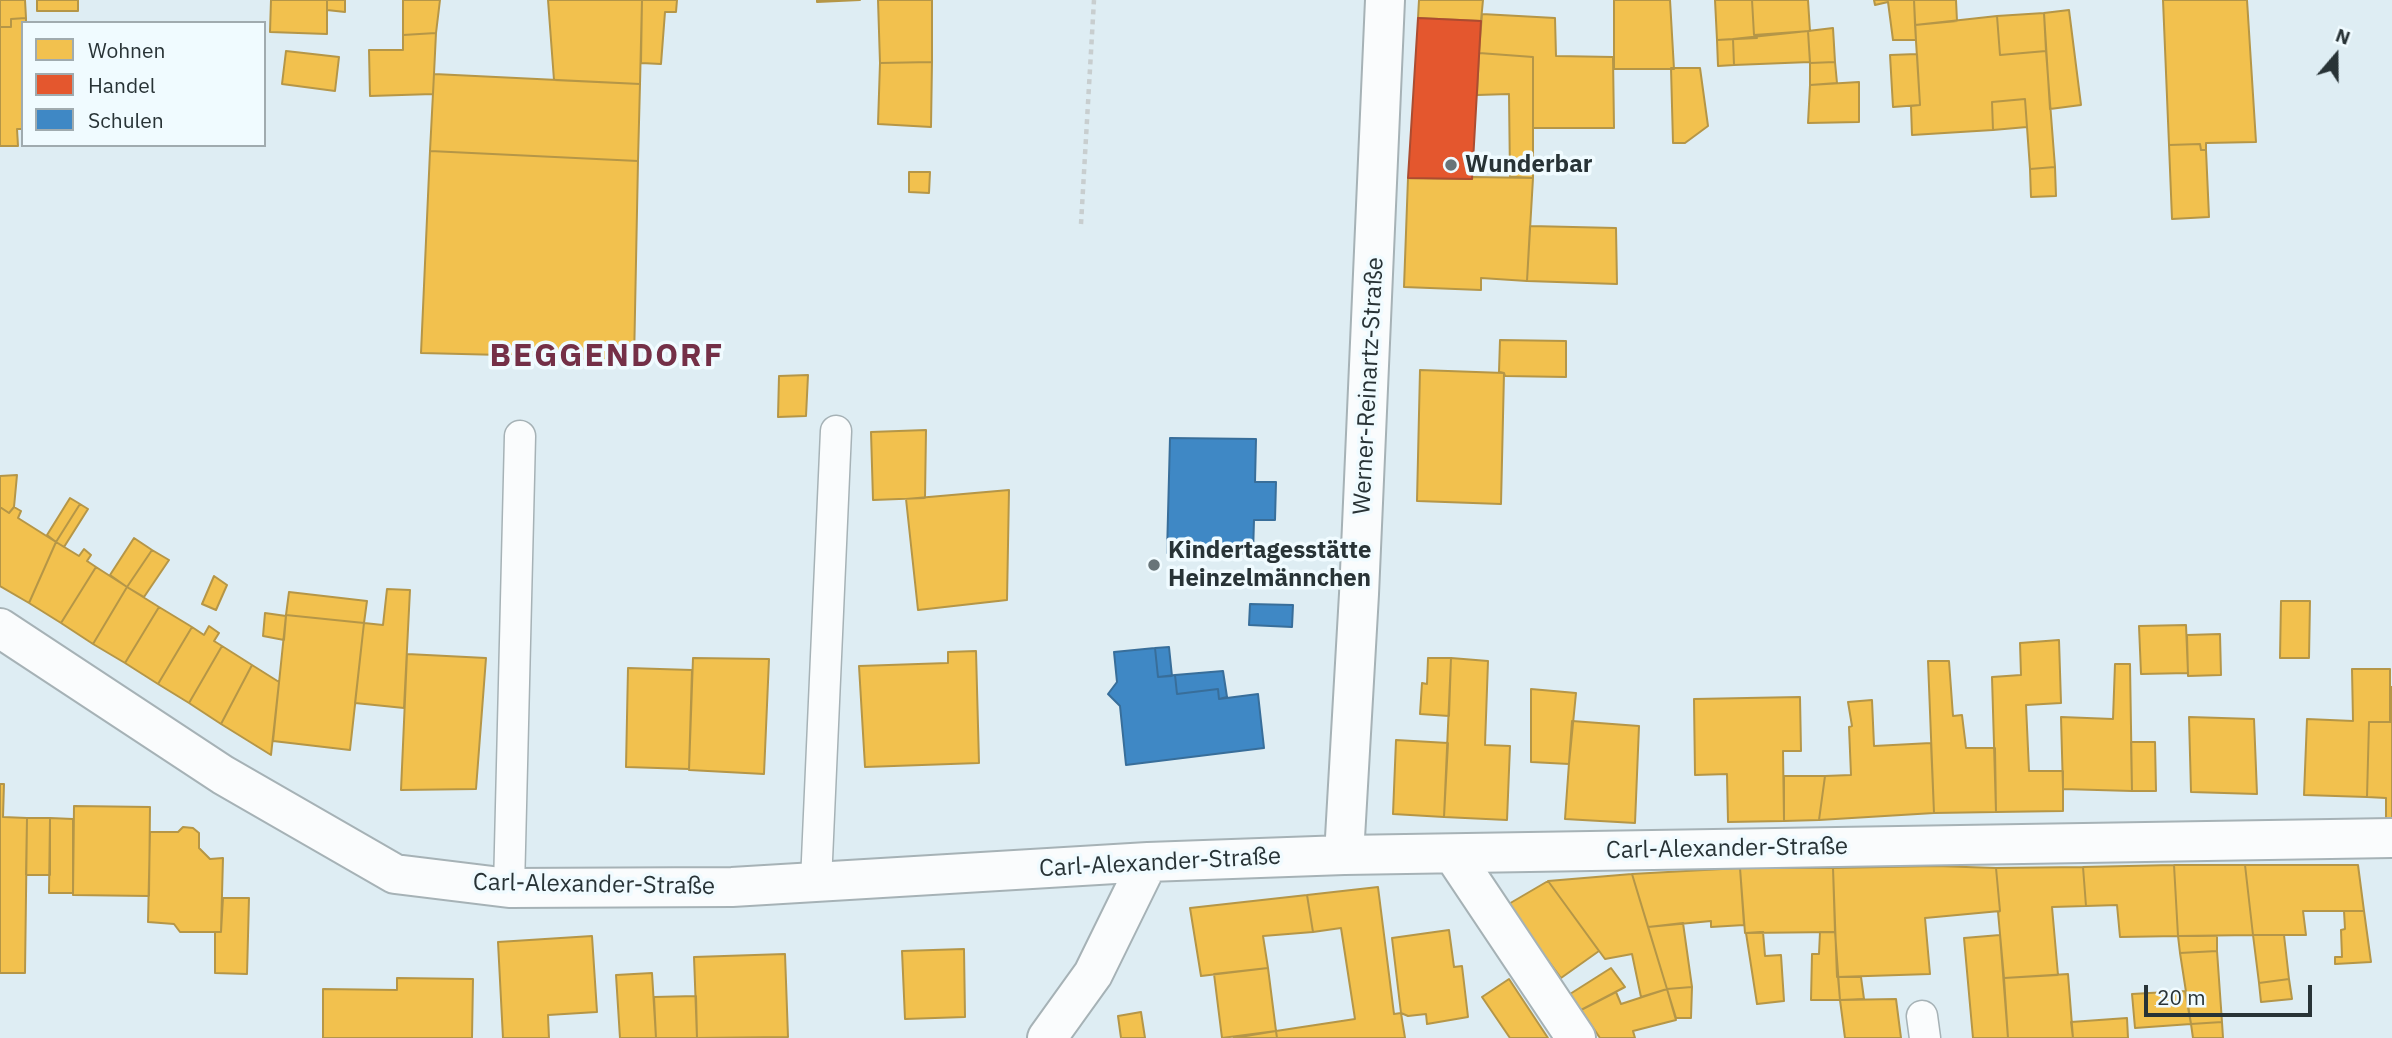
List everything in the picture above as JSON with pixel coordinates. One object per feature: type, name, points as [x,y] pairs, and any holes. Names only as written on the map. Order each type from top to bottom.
[{"type":"street","name":"Werner-Reinartz-Straße","points":[[1344,855],[1360,580],[1385,0]]},
{"type":"street","name":"Carl-Alexander-Straße","points":[[0,628],[223,775],[395,874],[509,888],[733,887],[1148,862],[1344,855],[2392,838]]},
{"type":"street","points":[[1453,854],[1576,1038]]},
{"type":"street","points":[[1047,1038],[1093,974],[1148,862]]},
{"type":"lane","points":[[816,882],[836,431]]},
{"type":"lane","points":[[509,888],[520,436]]},
{"type":"path","points":[[1081,224],[1094,0]]},
{"type":"building: Wohnen","points":[[0,0],[25,0],[26,18],[11,19],[11,27],[0,27]]},
{"type":"building: Wohnen","points":[[37,0],[78,0],[78,11],[37,11]]},
{"type":"building: Wohnen","points":[[271,0],[327,0],[327,34],[270,32]]},
{"type":"building: Wohnen","points":[[327,0],[345,0],[345,12],[327,10]]},
{"type":"building: Wohnen","points":[[403,0],[440,0],[436,33],[403,35]]},
{"type":"building: Wohnen","points":[[548,0],[642,0],[640,84],[554,80]]},
{"type":"building: Wohnen","points":[[642,0],[677,0],[676,12],[665,12],[661,64],[641,63]]},
{"type":"building: Wohnen","points":[[817,0],[860,0],[817,2]]},
{"type":"building: Wohnen","points":[[878,0],[932,0],[932,62],[880,63]]},
{"type":"building: Wohnen","points":[[1419,0],[1483,0],[1481,21],[1418,18]]},
{"type":"building: Wohnen","points":[[1614,0],[1670,0],[1674,69],[1614,69]]},
{"type":"building: Wohnen","points":[[1715,0],[1752,0],[1754,35],[1757,35],[1757,38],[1717,40]]},
{"type":"building: Wohnen","points":[[1752,0],[1808,0],[1810,31],[1754,35]]},
{"type":"building: Wohnen","points":[[1874,0],[1914,0],[1916,40],[1893,40],[1888,2],[1875,5]]},
{"type":"building: Wohnen","points":[[1914,0],[1956,0],[1957,21],[1915,25]]},
{"type":"building: Wohnen","points":[[2163,0],[2247,0],[2256,142],[2206,143],[2206,150],[2201,150],[2200,144],[2169,145]]},
{"type":"building: Wohnen","points":[[2069,10],[2081,105],[2050,109],[2044,13]]},
{"type":"building: Wohnen","points":[[2044,13],[2046,51],[2000,55],[1997,16]]},
{"type":"building: Wohnen","points":[[1482,14],[1555,18],[1556,56],[1613,57],[1614,128],[1533,128],[1533,57],[1479,53]]},
{"type":"building: Wohnen","points":[[1997,16],[2000,55],[2046,51],[2055,167],[2030,169],[2025,99],[1992,102],[1993,130],[1912,135],[1911,106],[1920,105],[1915,25]]},
{"type":"building: Wohnen","points":[[26,18],[26,21],[21,21],[21,129],[17,129],[18,146],[0,146],[0,27],[11,27],[11,19]]},
{"type":"building: Wohnen","points":[[1833,28],[1835,62],[1810,63],[1808,31]]},
{"type":"building: Wohnen","points":[[1808,31],[1810,62],[1734,65],[1733,39]]},
{"type":"building: Wohnen","points":[[436,33],[433,94],[370,96],[369,50],[403,50],[403,35]]},
{"type":"building: Wohnen","points":[[1733,39],[1734,65],[1718,66],[1717,40]]},
{"type":"building: Wohnen","points":[[286,51],[339,57],[335,91],[282,84]]},
{"type":"building: Wohnen","points":[[1479,53],[1533,57],[1533,178],[1510,177],[1509,94],[1477,95]]},
{"type":"building: Wohnen","points":[[1917,54],[1920,105],[1893,107],[1890,55]]},
{"type":"building: Wohnen","points":[[932,62],[931,127],[878,124],[880,63]]},
{"type":"building: Wohnen","points":[[1835,62],[1837,83],[1810,85],[1810,63]]},
{"type":"building: Wohnen","points":[[1671,68],[1700,68],[1708,126],[1685,143],[1673,143]]},
{"type":"building: Wohnen","points":[[434,74],[640,84],[638,161],[430,151]]},
{"type":"building: Wohnen","points":[[1859,82],[1859,122],[1808,123],[1810,85]]},
{"type":"building: Wohnen","points":[[2025,99],[2027,127],[1993,130],[1992,102]]},
{"type":"building: Wohnen","points":[[2200,144],[2201,150],[2206,150],[2209,217],[2172,219],[2169,145]]},
{"type":"building: Wohnen","points":[[430,151],[638,161],[634,362],[543,356],[421,353]]},
{"type":"building: Wohnen","points":[[2055,167],[2056,196],[2031,197],[2030,169]]},
{"type":"building: Wohnen","points":[[909,172],[930,172],[929,193],[909,192]]},
{"type":"building: Wohnen","points":[[1408,178],[1533,178],[1527,281],[1481,278],[1481,290],[1404,287]]},
{"type":"building: Wohnen","points":[[1530,226],[1616,228],[1617,284],[1527,281]]},
{"type":"building: Wohnen","points":[[1500,340],[1566,341],[1566,377],[1505,376],[1499,372]]},
{"type":"building: Wohnen","points":[[1420,370],[1504,373],[1501,504],[1417,501]]},
{"type":"building: Wohnen","points":[[808,375],[806,416],[778,417],[779,376]]},
{"type":"building: Wohnen","points":[[926,430],[925,498],[873,500],[871,432]]},
{"type":"building: Wohnen","points":[[17,475],[14,507],[9,513],[0,507],[0,476]]},
{"type":"building: Wohnen","points":[[1009,490],[1007,600],[918,610],[906,499]]},
{"type":"building: Wohnen","points":[[70,498],[80,504],[56,542],[47,535]]},
{"type":"building: Wohnen","points":[[80,504],[88,509],[64,547],[56,542]]},
{"type":"building: Wohnen","points":[[0,507],[9,513],[14,507],[21,511],[18,518],[56,542],[29,603],[0,586]]},
{"type":"building: Wohnen","points":[[134,538],[152,550],[127,587],[110,575]]},
{"type":"building: Wohnen","points":[[56,542],[79,556],[84,549],[91,555],[87,561],[96,567],[61,623],[29,603]]},
{"type":"building: Wohnen","points":[[152,550],[169,560],[144,597],[127,587]]},
{"type":"building: Wohnen","points":[[96,567],[127,587],[93,644],[61,623]]},
{"type":"building: Wohnen","points":[[214,576],[227,585],[216,610],[202,604]]},
{"type":"building: Wohnen","points":[[127,587],[159,607],[125,663],[93,644]]},
{"type":"building: Wohnen","points":[[387,589],[410,590],[404,708],[355,703],[364,623],[383,625]]},
{"type":"building: Wohnen","points":[[289,592],[367,601],[364,623],[286,615]]},
{"type":"building: Wohnen","points":[[2281,601],[2310,601],[2309,658],[2280,658]]},
{"type":"building: Wohnen","points":[[159,607],[192,627],[158,684],[125,663]]},
{"type":"building: Wohnen","points":[[265,613],[286,616],[284,640],[263,636]]},
{"type":"building: Wohnen","points":[[286,615],[364,623],[350,750],[273,741]]},
{"type":"building: Wohnen","points":[[2186,625],[2188,673],[2141,674],[2139,626]]},
{"type":"building: Wohnen","points":[[209,626],[219,633],[214,641],[222,646],[189,703],[158,684],[192,627],[204,635]]},
{"type":"building: Wohnen","points":[[2220,634],[2221,675],[2188,676],[2187,635]]},
{"type":"building: Wohnen","points":[[2059,640],[2061,703],[2026,705],[2029,771],[2063,771],[2063,811],[1996,812],[1992,677],[2021,675],[2020,643]]},
{"type":"building: Wohnen","points":[[222,646],[252,665],[221,724],[189,703]]},
{"type":"building: Wohnen","points":[[976,651],[979,763],[865,767],[859,666],[948,663],[948,652]]},
{"type":"building: Wohnen","points":[[407,654],[486,658],[476,789],[401,790]]},
{"type":"building: Wohnen","points":[[693,658],[769,659],[764,774],[689,770]]},
{"type":"building: Wohnen","points":[[1428,658],[1451,658],[1449,716],[1420,714],[1422,683],[1427,684]]},
{"type":"building: Wohnen","points":[[1451,658],[1488,661],[1485,745],[1510,746],[1507,820],[1444,817]]},
{"type":"building: Wohnen","points":[[1928,661],[1949,661],[1953,716],[1962,715],[1966,748],[1995,748],[1996,812],[1934,813]]},
{"type":"building: Wohnen","points":[[2115,664],[2130,664],[2132,791],[2063,789],[2061,717],[2113,719]]},
{"type":"building: Wohnen","points":[[252,665],[279,682],[271,755],[221,724]]},
{"type":"building: Wohnen","points":[[628,668],[692,670],[689,769],[626,767]]},
{"type":"building: Wohnen","points":[[2352,669],[2390,669],[2390,722],[2369,722],[2367,797],[2304,795],[2307,719],[2353,721]]},
{"type":"building: Wohnen","points":[[2392,687],[2392,722],[2390,722]]},
{"type":"building: Wohnen","points":[[1531,689],[1576,693],[1569,764],[1531,762]]},
{"type":"building: Wohnen","points":[[1800,697],[1801,751],[1783,751],[1784,821],[1728,822],[1727,774],[1695,775],[1694,699]]},
{"type":"building: Wohnen","points":[[1872,700],[1874,746],[1931,743],[1934,813],[1819,820],[1825,776],[1851,775],[1849,727],[1852,726],[1848,702]]},
{"type":"building: Wohnen","points":[[2189,717],[2254,719],[2257,794],[2191,792]]},
{"type":"building: Wohnen","points":[[1572,721],[1639,726],[1635,823],[1565,819]]},
{"type":"building: Wohnen","points":[[2369,722],[2392,722],[2392,819],[2386,819],[2386,798],[2367,797]]},
{"type":"building: Wohnen","points":[[1396,740],[1448,743],[1444,817],[1393,814]]},
{"type":"building: Wohnen","points":[[2131,742],[2155,742],[2156,791],[2132,791]]},
{"type":"building: Wohnen","points":[[1784,776],[1825,776],[1819,820],[1784,821]]},
{"type":"building: Wohnen","points":[[0,784],[4,784],[3,817],[27,818],[25,973],[0,973]]},
{"type":"building: Wohnen","points":[[74,806],[150,807],[149,896],[73,895]]},
{"type":"building: Wohnen","points":[[27,818],[50,818],[50,875],[26,875]]},
{"type":"building: Wohnen","points":[[50,818],[73,819],[73,893],[49,893]]},
{"type":"building: Wohnen","points":[[183,827],[193,828],[199,833],[199,848],[210,859],[223,858],[221,932],[180,932],[174,924],[148,922],[150,832],[178,832]]},
{"type":"building: Wohnen","points":[[2174,865],[2245,865],[2253,935],[2178,936]]},
{"type":"building: Wohnen","points":[[2174,865],[2178,936],[2120,937],[2117,905],[2086,906],[2083,867]]},
{"type":"building: Wohnen","points":[[2245,865],[2358,865],[2364,911],[2303,911],[2306,935],[2253,935]]},
{"type":"building: Wohnen","points":[[2083,867],[2086,906],[2052,907],[2058,975],[2004,978],[1996,868]]},
{"type":"building: Wohnen","points":[[1740,868],[1744,925],[1711,927],[1711,921],[1648,927],[1632,874]]},
{"type":"building: Wohnen","points":[[1740,868],[1833,868],[1835,932],[1745,933]]},
{"type":"building: Wohnen","points":[[1833,868],[1996,868],[2000,911],[1925,918],[1930,974],[1837,977]]},
{"type":"building: Wohnen","points":[[1632,874],[1667,989],[1641,997],[1632,954],[1605,959],[1548,881]]},
{"type":"building: Wohnen","points":[[1548,881],[1599,951],[1561,978],[1507,905]]},
{"type":"building: Wohnen","points":[[1378,887],[1394,1014],[1401,1013],[1405,1038],[1277,1038],[1276,1031],[1355,1019],[1341,928],[1313,932],[1307,895]]},
{"type":"building: Wohnen","points":[[1307,895],[1313,932],[1263,936],[1268,968],[1201,976],[1190,908]]},
{"type":"building: Wohnen","points":[[223,898],[249,898],[247,974],[215,973],[215,932],[221,932]]},
{"type":"building: Wohnen","points":[[2344,911],[2364,911],[2371,962],[2335,964],[2335,957],[2342,957],[2341,930],[2345,929]]},
{"type":"building: Wohnen","points":[[1683,923],[1692,987],[1667,989],[1648,927]]},
{"type":"building: Wohnen","points":[[1449,930],[1454,967],[1462,966],[1468,1017],[1427,1024],[1426,1014],[1408,1016],[1401,1013],[1392,938]]},
{"type":"building: Wohnen","points":[[1763,932],[1765,956],[1781,955],[1784,1001],[1757,1004],[1746,933]]},
{"type":"building: Wohnen","points":[[1820,932],[1835,932],[1840,1000],[1811,1000],[1812,954],[1819,954]]},
{"type":"building: Wohnen","points":[[2000,935],[2008,1038],[1973,1038],[1964,938]]},
{"type":"building: Wohnen","points":[[2253,935],[2284,935],[2289,979],[2259,983]]},
{"type":"building: Wohnen","points":[[592,936],[597,1012],[548,1015],[549,1038],[503,1038],[498,942]]},
{"type":"building: Wohnen","points":[[2178,936],[2217,936],[2217,951],[2180,953]]},
{"type":"building: Wohnen","points":[[964,949],[965,1017],[905,1019],[902,951]]},
{"type":"building: Wohnen","points":[[2217,951],[2222,1022],[2191,1024],[2180,953]]},
{"type":"building: Wohnen","points":[[785,954],[788,1037],[697,1038],[694,957]]},
{"type":"building: Wohnen","points":[[1268,968],[1276,1031],[1222,1038],[1214,974]]},
{"type":"building: Wohnen","points":[[1611,968],[1625,987],[1581,1010],[1570,994]]},
{"type":"building: Wohnen","points":[[652,973],[656,1038],[620,1038],[616,975]]},
{"type":"building: Wohnen","points":[[2068,974],[2073,1038],[2008,1038],[2004,978]]},
{"type":"building: Wohnen","points":[[1838,977],[1861,977],[1864,999],[1840,1000]]},
{"type":"building: Wohnen","points":[[397,978],[473,979],[472,1038],[323,1038],[323,989],[397,990]]},
{"type":"building: Wohnen","points":[[1509,979],[1548,1038],[1510,1038],[1482,997]]},
{"type":"building: Wohnen","points":[[2289,979],[2292,999],[2261,1002],[2259,983]]},
{"type":"building: Wohnen","points":[[1692,987],[1691,1018],[1676,1018],[1667,989]]},
{"type":"building: Wohnen","points":[[1667,989],[1676,1020],[1633,1031],[1635,1038],[1600,1038],[1581,1010],[1616,992],[1621,1004]]},
{"type":"building: Wohnen","points":[[2185,991],[2191,1024],[2135,1028],[2132,994]]},
{"type":"building: Wohnen","points":[[696,996],[697,1038],[656,1038],[654,997]]},
{"type":"building: Wohnen","points":[[1896,999],[1901,1038],[1845,1038],[1840,1000]]},
{"type":"building: Wohnen","points":[[1141,1012],[1145,1038],[1121,1038],[1118,1016]]},
{"type":"building: Wohnen","points":[[2127,1018],[2128,1038],[2073,1038],[2071,1022]]},
{"type":"building: Wohnen","points":[[2222,1022],[2223,1038],[2193,1038],[2191,1024]]},
{"type":"building: Wohnen","points":[[1276,1031],[1277,1038],[1234,1038]]},
{"type":"building: Handel","points":[[1418,18],[1481,21],[1472,179],[1408,178]]},
{"type":"building: Schulen","points":[[1170,438],[1256,439],[1255,482],[1276,482],[1275,520],[1254,520],[1253,554],[1167,553]]},
{"type":"building: Schulen","points":[[1250,604],[1293,605],[1292,627],[1249,625]]},
{"type":"building: Schulen","points":[[1169,647],[1172,676],[1158,677],[1155,648]]},
{"type":"building: Schulen","points":[[1155,648],[1158,677],[1175,675],[1177,694],[1218,689],[1219,699],[1258,694],[1264,748],[1126,765],[1120,706],[1108,694],[1117,682],[1114,652]]},
{"type":"building: Schulen","points":[[1223,671],[1227,697],[1219,699],[1218,689],[1177,694],[1175,675]]},
{"type":"place","name":"Wunderbar","points":[[1451,165]]},
{"type":"place","name":"Kindertagesstätte Heinzelmännchen","points":[[1154,565]]},
{"type":"district","name":"BEGGENDORF","points":[[607,357]]}]
